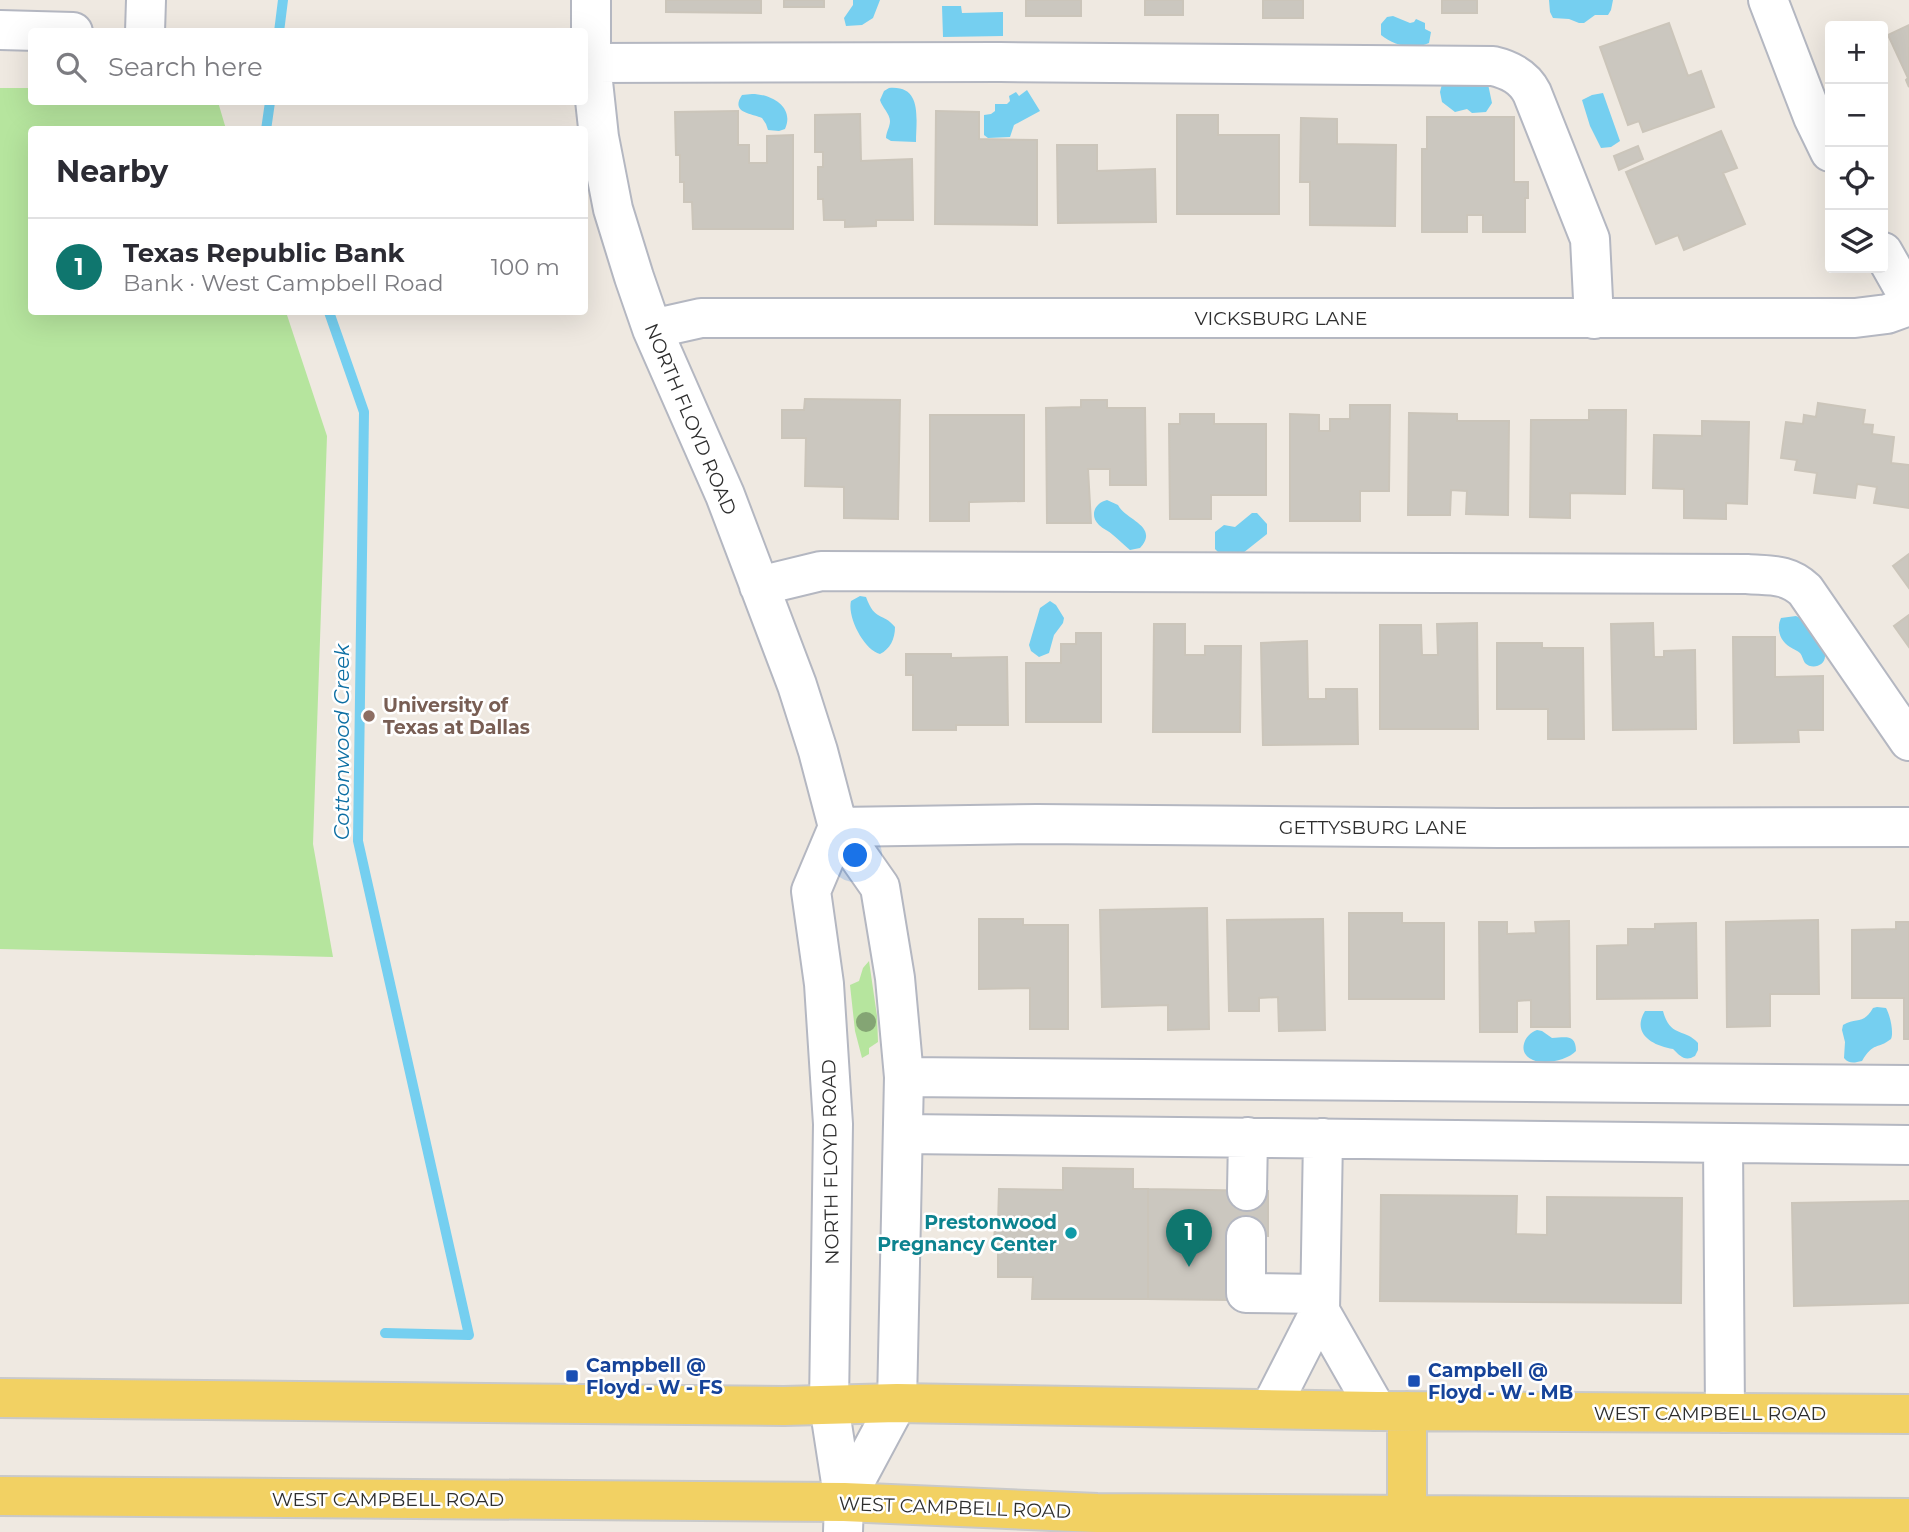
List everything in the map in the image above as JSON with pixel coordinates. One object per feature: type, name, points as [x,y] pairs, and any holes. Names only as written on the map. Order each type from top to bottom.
[{"type":"main road","name":"WEST CAMPBELL ROAD","points":[[0,1398],[1909,1414]]},
{"type":"main road","points":[[1392,1411],[1407,1523]]},
{"type":"main road","name":"WEST CAMPBELL ROAD","points":[[0,1496],[1179,1523],[1909,1518]]},
{"type":"street","points":[[145,28],[146,0]]},
{"type":"street","name":"NORTH FLOYD ROAD","points":[[591,0],[591,63],[598,136],[613,209],[634,277],[652,329],[724,495],[797,685],[838,827],[880,887],[895,978],[904,1077],[897,1404],[844,1517]]},
{"type":"street","points":[[1768,0],[1813,117],[1828,147]]},
{"type":"street","points":[[0,30],[28,31]]},
{"type":"street","points":[[591,63],[1014,62],[1493,66],[1505,69],[1523,79],[1532,93],[1590,239],[1594,319]]},
{"type":"street","points":[[1888,262],[1909,298]]},
{"type":"street","name":"VICKSBURG LANE","points":[[652,329],[701,318],[1855,318],[1887,314],[1909,306]]},
{"type":"street","points":[[759,586],[821,571],[1780,576],[1790,579],[1805,590],[1909,741]]},
{"type":"street","name":"GETTYSBURG LANE","points":[[838,827],[1037,824],[1498,828],[1909,827]]},
{"type":"street","name":"NORTH FLOYD ROAD","points":[[838,827],[811,891],[824,984],[833,1124],[829,1405],[844,1517]]},
{"type":"street","points":[[904,1077],[1909,1085]]},
{"type":"street","points":[[903,1134],[1909,1145]]},
{"type":"street","points":[[1247,1191],[1248,1137]]},
{"type":"street","points":[[1270,1409],[1320,1302],[1323,1139]]},
{"type":"street","points":[[1723,1143],[1725,1413]]},
{"type":"street","points":[[1246,1236],[1246,1293],[1320,1302],[1392,1411]]},
{"type":"green space","points":[[0,88],[28,88],[28,105],[219,105],[225,126],[28,126],[28,315],[287,315],[327,436],[313,844],[333,957],[0,949]]},
{"type":"green space","points":[[869,961],[878,1042],[869,1048],[869,1054],[862,1058],[855,1031],[850,985],[859,981],[863,968]]},
{"type":"water","points":[[853,0],[880,0],[873,18],[862,25],[846,26],[844,18],[853,5]]},
{"type":"water","points":[[1549,0],[1613,0],[1608,15],[1595,15],[1584,23],[1579,23],[1553,18]]},
{"type":"water","points":[[942,6],[961,6],[962,13],[1003,12],[1003,36],[943,37]]},
{"type":"water","points":[[1393,16],[1410,23],[1416,19],[1425,23],[1425,29],[1431,32],[1429,43],[1404,46],[1381,35],[1381,24],[1387,17]]},
{"type":"water","points":[[1442,84],[1488,84],[1492,103],[1486,112],[1472,113],[1467,109],[1455,112],[1442,102]]},
{"type":"water","points":[[889,88],[908,92],[912,98],[916,114],[916,142],[891,141],[886,138],[890,118],[880,100],[884,91]]},
{"type":"water","points":[[1027,90],[1040,111],[1014,125],[1010,137],[988,138],[984,135],[984,115],[995,111],[995,104],[1007,104],[1010,101],[1009,96],[1016,92],[1019,96]]},
{"type":"water","points":[[1603,93],[1620,141],[1611,147],[1601,148],[1590,126],[1582,100]]},
{"type":"water","points":[[742,95],[767,96],[784,108],[787,114],[785,129],[768,130],[762,118],[740,109],[739,101]]},
{"type":"water","points":[[1107,500],[1118,505],[1144,529],[1145,540],[1140,548],[1130,550],[1096,521],[1095,510]]},
{"type":"water","points":[[1252,513],[1257,513],[1267,524],[1267,534],[1243,553],[1219,553],[1215,549],[1215,532],[1224,525],[1235,527]]},
{"type":"water","points":[[860,596],[866,597],[876,614],[895,627],[891,643],[880,654],[868,646],[854,624],[851,601]]},
{"type":"water","points":[[1050,601],[1064,618],[1054,635],[1049,653],[1039,657],[1031,651],[1029,645],[1040,608]]},
{"type":"water","points":[[1796,616],[1806,623],[1824,651],[1825,659],[1818,666],[1805,663],[1800,653],[1781,638],[1781,618]]},
{"type":"water","points":[[1877,1007],[1886,1008],[1892,1028],[1891,1039],[1873,1048],[1862,1061],[1848,1061],[1844,1058],[1843,1025],[1863,1019]]},
{"type":"water","points":[[1645,1011],[1663,1011],[1666,1020],[1674,1029],[1693,1038],[1698,1043],[1695,1056],[1683,1057],[1673,1049],[1658,1045],[1646,1037],[1641,1026]]},
{"type":"water","points":[[1537,1030],[1552,1038],[1572,1039],[1576,1051],[1556,1061],[1533,1060],[1525,1053],[1524,1045],[1528,1036]]},
{"type":"building","points":[[666,0],[761,0],[761,13],[666,12]]},
{"type":"building","points":[[784,0],[824,0],[824,7],[784,7]]},
{"type":"building","points":[[1026,0],[1081,0],[1081,16],[1026,16]]},
{"type":"building","points":[[1145,0],[1183,0],[1183,15],[1145,15]]},
{"type":"building","points":[[1263,0],[1303,0],[1303,18],[1263,18]]},
{"type":"building","points":[[1442,0],[1477,0],[1477,13],[1442,13]]},
{"type":"building","points":[[1669,23],[1688,76],[1701,71],[1714,107],[1643,132],[1639,121],[1628,125],[1600,47]]},
{"type":"building","points":[[1909,25],[1909,87],[1906,80],[1908,78],[1888,35]]},
{"type":"building","points":[[738,111],[738,145],[749,145],[749,163],[767,163],[767,136],[793,135],[793,229],[693,229],[692,202],[684,202],[684,182],[680,182],[675,112]]},
{"type":"building","points":[[936,111],[979,112],[979,139],[1037,140],[1037,225],[935,224]]},
{"type":"building","points":[[860,114],[861,161],[912,159],[913,220],[876,220],[876,226],[845,227],[845,220],[824,220],[823,199],[818,199],[818,167],[823,167],[823,152],[815,152],[815,115]]},
{"type":"building","points":[[1177,115],[1218,115],[1218,135],[1279,135],[1279,214],[1177,214]]},
{"type":"building","points":[[1427,117],[1514,117],[1514,182],[1528,182],[1525,232],[1483,232],[1483,215],[1467,215],[1467,232],[1422,232],[1422,149],[1427,149]]},
{"type":"building","points":[[1301,118],[1337,119],[1337,144],[1396,145],[1395,226],[1310,225],[1310,182],[1300,182]]},
{"type":"building","points":[[1721,131],[1737,168],[1723,173],[1745,224],[1684,250],[1678,235],[1656,244],[1626,172]]},
{"type":"building","points":[[1057,145],[1097,145],[1097,171],[1155,169],[1156,222],[1058,223]]},
{"type":"building","points":[[1638,146],[1643,159],[1619,170],[1614,156]]},
{"type":"building","points":[[805,399],[900,400],[898,519],[844,518],[844,487],[805,486],[806,438],[782,438],[782,410],[804,410]]},
{"type":"building","points":[[1081,400],[1107,400],[1107,408],[1145,408],[1146,485],[1110,485],[1110,469],[1088,469],[1091,523],[1047,523],[1046,408],[1081,407]]},
{"type":"building","points":[[1818,403],[1865,410],[1863,424],[1873,425],[1872,434],[1894,437],[1891,463],[1909,465],[1909,508],[1874,503],[1877,487],[1857,484],[1855,498],[1814,493],[1817,473],[1795,470],[1797,460],[1781,458],[1786,422],[1803,424],[1804,415],[1816,417]]},
{"type":"building","points":[[1350,405],[1390,405],[1389,491],[1360,491],[1360,521],[1290,521],[1290,414],[1319,415],[1319,431],[1330,431],[1330,419],[1350,419]]},
{"type":"building","points":[[1589,410],[1626,410],[1625,494],[1570,493],[1570,518],[1530,517],[1531,420],[1589,420]]},
{"type":"building","points":[[1409,413],[1457,414],[1457,421],[1509,421],[1508,515],[1466,514],[1467,491],[1451,490],[1450,515],[1408,515]]},
{"type":"building","points":[[1180,414],[1214,414],[1214,424],[1266,424],[1266,495],[1211,495],[1211,519],[1170,519],[1169,424],[1180,424]]},
{"type":"building","points":[[930,415],[1024,415],[1024,501],[969,502],[969,521],[930,521]]},
{"type":"building","points":[[1702,421],[1749,422],[1747,504],[1726,503],[1726,519],[1684,518],[1684,489],[1653,488],[1654,435],[1702,436]]},
{"type":"building","points":[[1909,554],[1909,588],[1893,566]]},
{"type":"building","points":[[1909,615],[1909,647],[1894,626]]},
{"type":"building","points":[[1477,623],[1478,729],[1380,729],[1380,625],[1421,625],[1422,655],[1438,655],[1437,624]]},
{"type":"building","points":[[1653,623],[1654,657],[1664,657],[1664,651],[1695,650],[1696,729],[1613,730],[1611,624]]},
{"type":"building","points":[[1154,624],[1185,624],[1185,655],[1205,655],[1205,646],[1241,646],[1240,732],[1153,732]]},
{"type":"building","points":[[1076,633],[1101,633],[1101,722],[1026,722],[1026,663],[1061,663],[1061,644],[1076,644]]},
{"type":"building","points":[[1733,637],[1775,637],[1775,677],[1823,676],[1823,730],[1798,730],[1799,742],[1734,743]]},
{"type":"building","points":[[1307,641],[1308,699],[1326,699],[1326,689],[1357,689],[1358,744],[1263,745],[1261,643]]},
{"type":"building","points":[[1497,643],[1542,643],[1542,648],[1583,648],[1584,739],[1548,739],[1548,709],[1497,709]]},
{"type":"building","points":[[906,654],[951,654],[951,658],[1007,657],[1008,725],[956,725],[956,730],[913,730],[913,675],[906,675]]},
{"type":"building","points":[[1207,908],[1209,1029],[1168,1030],[1168,1005],[1102,1007],[1100,910]]},
{"type":"building","points":[[1349,913],[1402,913],[1402,923],[1444,923],[1444,999],[1349,999]]},
{"type":"building","points":[[979,919],[1023,919],[1023,925],[1068,925],[1068,1029],[1030,1029],[1030,988],[979,989]]},
{"type":"building","points":[[1323,919],[1325,1030],[1279,1031],[1278,997],[1259,998],[1259,1011],[1229,1011],[1227,920]]},
{"type":"building","points":[[1818,920],[1819,994],[1770,994],[1770,1026],[1727,1027],[1726,922]]},
{"type":"building","points":[[1569,921],[1570,1027],[1531,1027],[1531,1000],[1517,1001],[1517,1032],[1480,1032],[1479,922],[1507,922],[1507,934],[1536,933],[1535,922]]},
{"type":"building","points":[[1896,922],[1909,922],[1909,1039],[1904,1039],[1904,998],[1852,998],[1852,930],[1896,929]]},
{"type":"building","points":[[1696,923],[1697,998],[1597,999],[1597,946],[1628,945],[1628,929],[1655,929],[1655,924]]},
{"type":"building","name":"Prestonwood Pregnancy Center","points":[[1063,1168],[1133,1169],[1133,1189],[1148,1189],[1148,1299],[1032,1299],[1033,1277],[998,1277],[998,1242],[994,1242],[995,1225],[998,1225],[999,1189],[1063,1190]]},
{"type":"building","points":[[1148,1189],[1268,1191],[1268,1236],[1231,1235],[1230,1300],[1148,1299]]},
{"type":"building","points":[[1381,1195],[1517,1196],[1516,1234],[1547,1235],[1547,1197],[1682,1198],[1681,1303],[1380,1301]]},
{"type":"building","points":[[1909,1201],[1909,1303],[1794,1306],[1792,1203]]},
{"type":"waterway","name":"Cottonwood Creek","points":[[280,28],[283,0]]},
{"type":"waterway","name":"Cottonwood Creek","points":[[267,126],[270,105]]},
{"type":"waterway","name":"Cottonwood Creek","points":[[330,315],[364,412],[358,841],[469,1335],[385,1333]]},
{"type":"place","name":"University of Texas at Dallas","points":[[369,716]]},
{"type":"place","name":"Prestonwood Pregnancy Center","points":[[1071,1233]]},
{"type":"place","name":"Texas Republic Bank","points":[[1189,1267]]},
{"type":"place","name":"Campbell @ Floyd - W - FS","points":[[572,1376]]},
{"type":"place","name":"Campbell @ Floyd - W - MB","points":[[1414,1381]]}]
